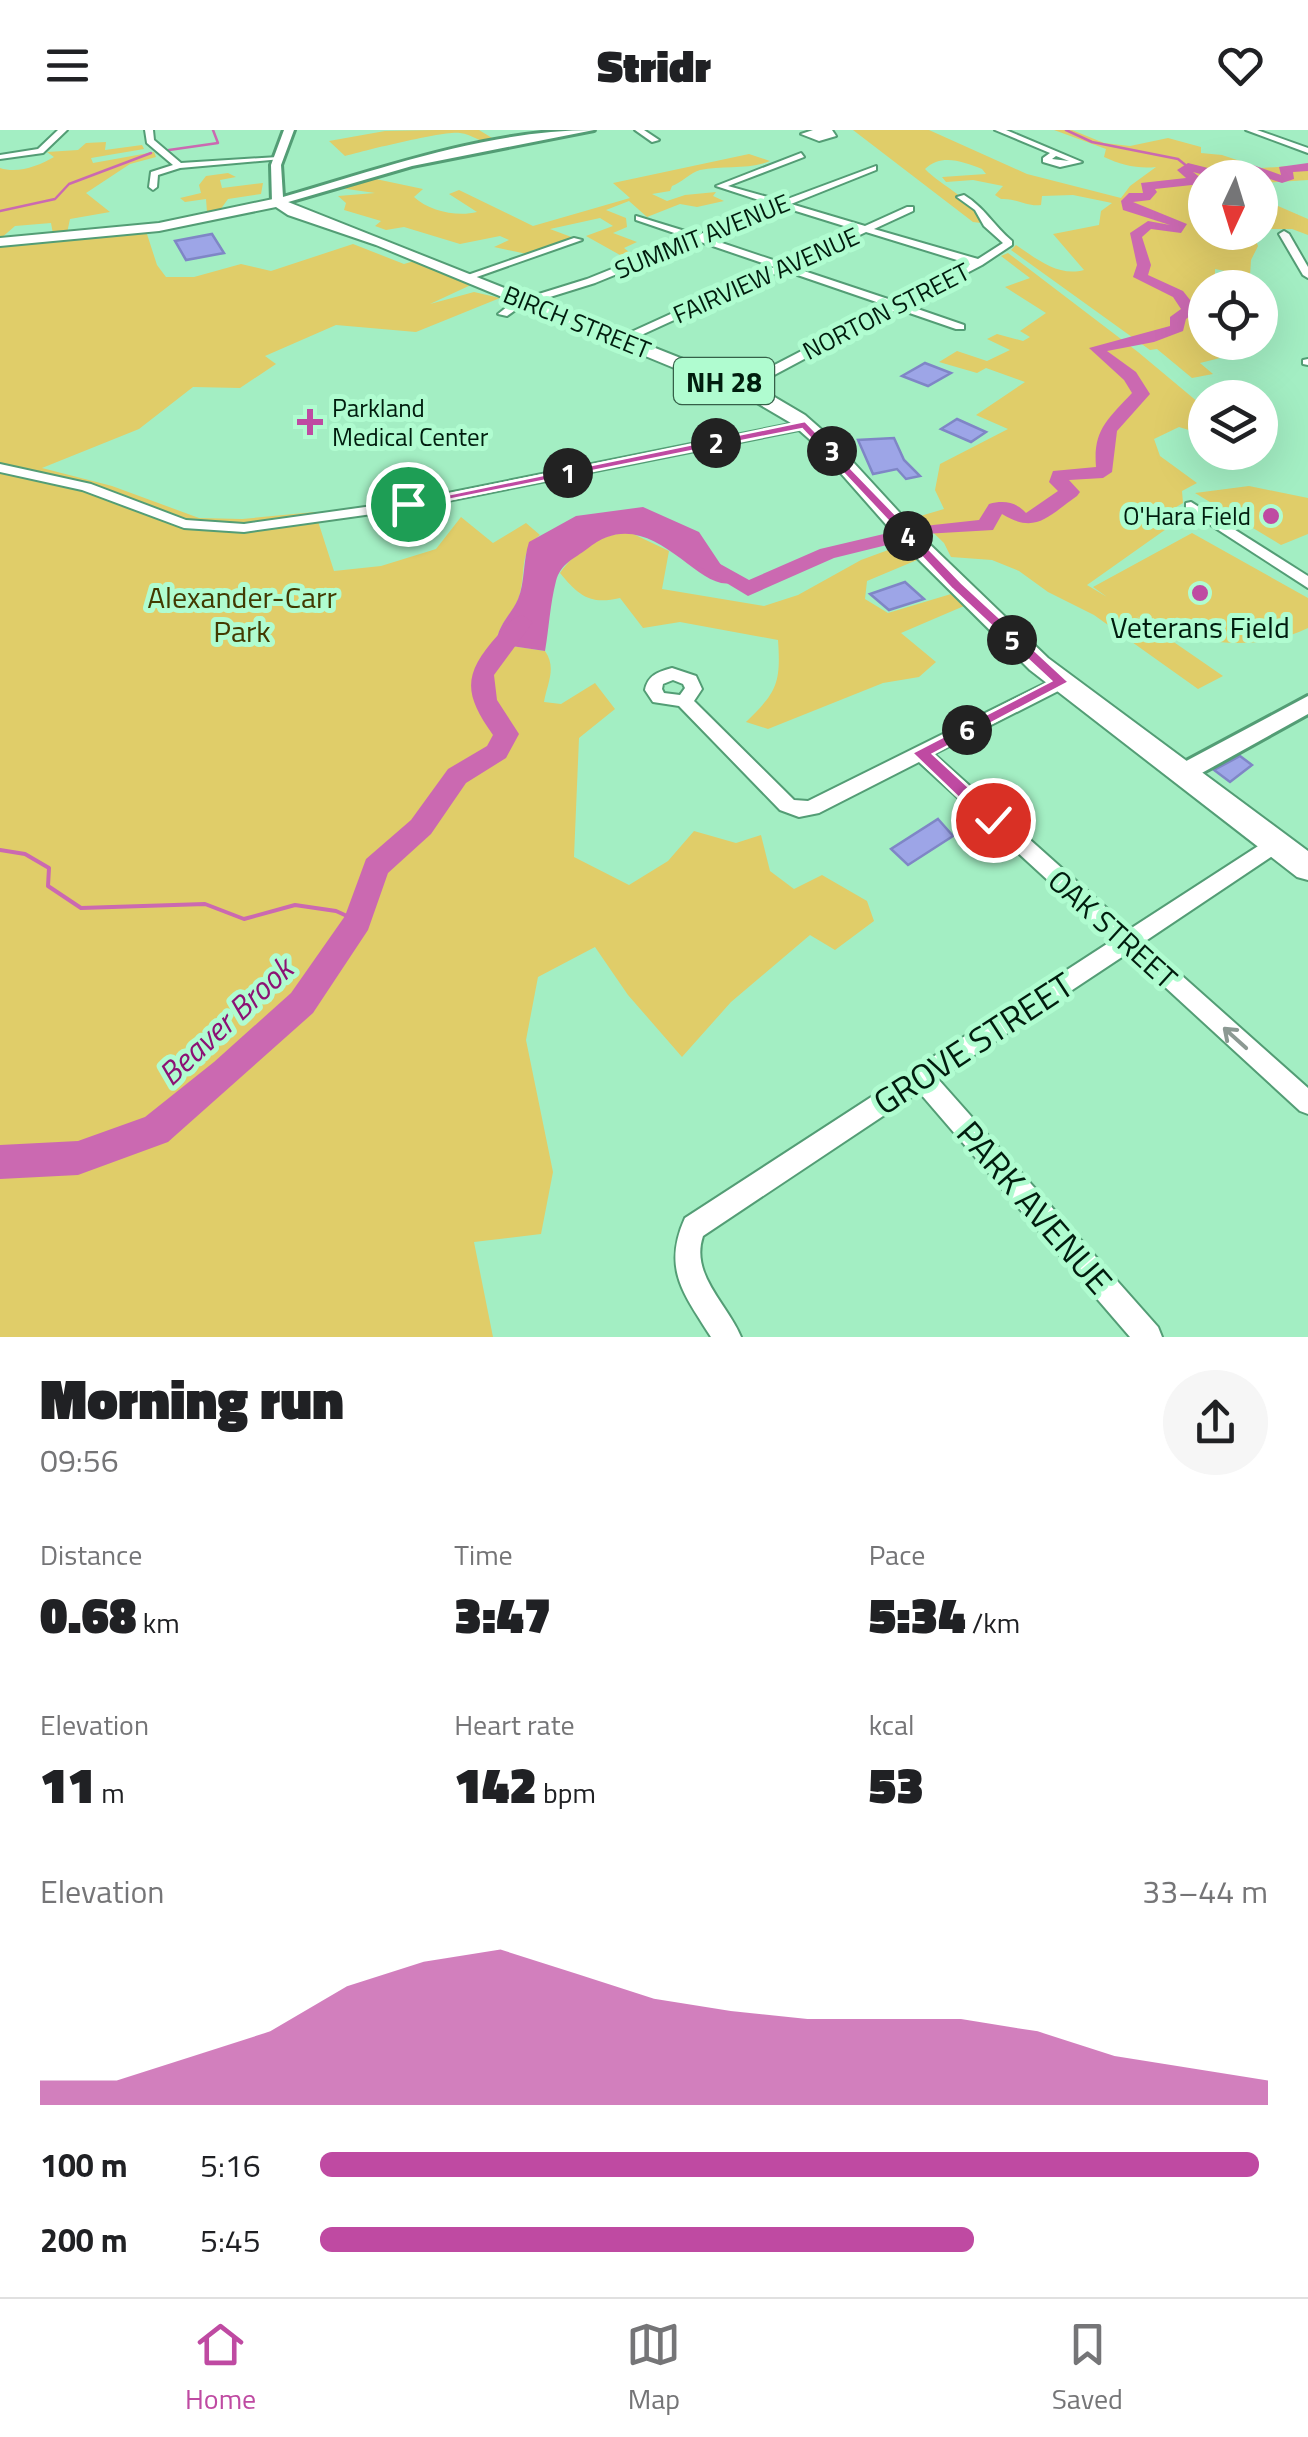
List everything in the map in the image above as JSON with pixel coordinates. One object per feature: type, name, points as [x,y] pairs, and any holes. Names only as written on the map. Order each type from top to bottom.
[{"type":"main road","name":"BIRCH STREET","points":[[277,195],[297,213],[467,277],[770,402],[805,425],[957,586],[1062,682],[1308,868]]},
{"type":"main road","name":"NH 28","points":[[228,214],[277,195]]},
{"type":"main road","name":"NH 28","points":[[0,242],[159,227],[228,214],[270,210],[297,213]]},
{"type":"street","points":[[0,157],[40,151],[62,130]]},
{"type":"street","points":[[150,130],[150,141],[179,166]]},
{"type":"street","points":[[289,130],[278,158],[277,195],[315,192],[410,162],[585,130]]},
{"type":"street","points":[[639,130],[655,140]]},
{"type":"street","points":[[999,130],[1054,155]]},
{"type":"street","points":[[1113,130],[1138,130]]},
{"type":"street","points":[[1250,130],[1308,149]]},
{"type":"street","points":[[1298,130],[1308,149]]},
{"type":"street","points":[[801,155],[720,186],[979,263],[1010,240],[986,224],[979,208],[961,197]]},
{"type":"street","points":[[153,187],[154,174],[179,166],[278,158]]},
{"type":"street","name":"SUMMIT AVENUE","points":[[530,303],[873,168]]},
{"type":"street","name":"FAIRVIEW AVENUE","points":[[622,340],[910,209]]},
{"type":"street","points":[[639,218],[960,327]]},
{"type":"street","points":[[1284,234],[1308,275]]},
{"type":"street","points":[[467,277],[577,240]]},
{"type":"street","points":[[1295,252],[1308,253]]},
{"type":"street","name":"NORTON STREET","points":[[740,388],[979,263]]},
{"type":"street","points":[[0,468],[86,487],[184,524],[244,528],[389,508],[805,425]]},
{"type":"street","points":[[1191,506],[1308,584]]},
{"type":"street","points":[[684,700],[787,805],[799,810],[812,808],[1062,682]]},
{"type":"street","points":[[1183,773],[1308,704]]},
{"type":"street","name":"OAK STREET","points":[[921,753],[1308,1103]]},
{"type":"street","name":"GROVE STREET","points":[[727,1337],[688,1269],[683,1252],[686,1238],[706,1216],[1276,844]]},
{"type":"street","name":"PARK AVENUE","points":[[921,1077],[1148,1337]]},
{"type":"green space","points":[[479,130],[497,141],[452,133],[345,156],[329,141],[385,131]]},
{"type":"green space","points":[[853,130],[929,130],[1027,174],[1121,198],[1130,186],[1156,167],[1117,162],[1104,157],[1106,149],[1054,130],[1072,130],[1104,143],[1130,146],[1168,138],[1201,147],[1201,153],[1237,160],[1188,160],[1188,250],[1256,250],[1250,270],[1188,270],[1188,360],[1212,360],[1200,363],[1213,374],[1192,378],[1157,349],[1150,350],[1011,250],[1016,245],[1057,269],[1084,270],[1053,234],[1099,225],[1101,211],[1112,203],[1073,195],[1042,196],[1041,205],[1031,205],[995,195],[1003,186],[973,180],[946,182],[942,177],[986,174],[982,169],[945,160],[925,169],[973,208],[981,223],[973,222]]},
{"type":"green space","points":[[106,142],[105,150],[142,145],[144,149],[91,158],[93,163],[154,152],[156,157],[130,164],[86,193],[110,212],[70,219],[67,233],[53,234],[51,223],[15,226],[0,239],[0,168],[28,168],[54,157],[47,152],[78,150],[86,143]]},
{"type":"green space","points":[[749,154],[770,161],[700,170],[670,191],[652,194],[667,201],[716,192],[713,196],[724,201],[697,207],[680,204],[647,217],[629,201],[606,210],[626,218],[627,227],[613,233],[637,242],[624,248],[629,252],[620,255],[586,236],[613,226],[600,218],[550,229],[574,238],[527,254],[494,247],[509,240],[500,236],[460,244],[404,227],[386,230],[375,226],[381,221],[344,210],[346,203],[338,196],[375,193],[340,188],[371,178],[423,189],[414,197],[444,212],[477,212],[449,194],[459,190],[533,226],[630,198],[613,183]]},
{"type":"green space","points":[[1308,165],[1308,180],[1278,182],[1278,167]]},
{"type":"green space","points":[[228,173],[236,177],[220,180],[222,188],[263,183],[261,194],[228,199],[220,210],[207,212],[206,199],[185,202],[180,198],[201,193],[199,185],[206,176]]},
{"type":"green space","points":[[1278,206],[1308,219],[1308,235],[1278,229]]},
{"type":"green space","name":"Alexander-Carr Park","points":[[146,231],[157,265],[166,277],[194,277],[241,264],[271,271],[353,244],[404,264],[414,261],[473,284],[430,304],[474,292],[500,298],[416,332],[336,325],[265,356],[276,364],[240,388],[193,387],[139,429],[42,468],[112,486],[199,518],[242,519],[315,512],[334,571],[381,566],[436,549],[461,517],[493,543],[526,523],[540,535],[526,554],[518,600],[500,630],[497,644],[545,651],[551,670],[544,702],[561,704],[595,683],[615,709],[579,738],[574,857],[629,885],[668,861],[694,831],[736,843],[761,835],[770,871],[794,889],[822,875],[867,901],[874,921],[835,950],[810,935],[731,1002],[682,1057],[628,995],[595,947],[538,977],[526,1040],[553,1172],[541,1234],[474,1242],[493,1337],[0,1337],[0,247]]},
{"type":"green space","points":[[1008,253],[1188,394],[1188,430],[1179,427],[1154,439],[1160,456],[1197,483],[1182,491],[1183,503],[1166,513],[1169,527],[1087,585],[1107,597],[1093,587],[1192,533],[1308,598],[1308,628],[1266,641],[1221,642],[1177,633],[1136,616],[1223,676],[1198,689],[1094,615],[1048,592],[1019,571],[992,560],[951,557],[944,543],[917,517],[944,509],[935,490],[940,464],[1008,429],[976,415],[1025,382],[986,368],[977,373],[939,362],[957,351],[987,361],[1010,350],[987,339],[997,334],[1023,341],[1030,337],[1020,331],[1046,313],[1005,287],[1030,278],[1001,256]]},
{"type":"green space","name":"O'Hara Field","points":[[1249,486],[1308,498],[1308,534],[1281,545],[1195,493]]},
{"type":"green space","points":[[629,532],[669,551],[662,589],[764,606],[798,595],[861,560],[899,546],[917,560],[867,581],[865,599],[888,613],[951,594],[964,606],[901,633],[936,662],[919,677],[883,683],[768,729],[746,722],[775,686],[778,640],[680,622],[643,628],[620,598],[586,597],[560,573],[590,545]]},
{"type":"shaded area","points":[[643,507],[699,532],[725,571],[738,580],[724,583],[708,578],[654,541],[633,534],[611,536],[561,570],[545,651],[497,644],[501,627],[520,593],[529,542],[576,516]]},
{"type":"building","points":[[212,234],[224,253],[186,260],[175,241]]},
{"type":"building","points":[[925,363],[951,373],[928,386],[902,376]]},
{"type":"building","points":[[957,419],[986,432],[971,442],[941,429]]},
{"type":"building","points":[[894,438],[904,460],[920,476],[906,479],[897,469],[873,474],[858,440]]},
{"type":"building","points":[[905,582],[924,599],[889,610],[870,594]]},
{"type":"building","points":[[1240,756],[1252,765],[1230,782],[1214,770]]},
{"type":"building","points":[[938,819],[953,836],[908,865],[891,849]]},
{"type":"waterway","points":[[169,150],[218,143],[213,130]]},
{"type":"waterway","points":[[1066,130],[1092,142],[1178,159],[1188,167]]},
{"type":"waterway","points":[[0,211],[55,199],[69,184],[151,153]]},
{"type":"waterway","name":"Beaver Brook","points":[[931,530],[986,526],[996,508],[1011,509],[1021,519],[1030,519],[1070,492],[1059,482],[1060,475],[1103,472],[1107,463],[1102,455],[1108,430],[1141,394],[1130,376],[1097,348],[1148,339],[1178,328],[1178,317],[1190,310],[1178,294],[1140,277],[1144,265],[1135,236],[1148,225],[1176,230],[1180,224],[1128,207],[1127,201],[1133,196],[1146,197],[1151,192],[1145,186],[1197,181],[1183,170],[1188,167],[1224,176],[1253,169],[1282,179],[1290,176],[1283,170],[1308,167]]},
{"type":"waterway","name":"Beaver Brook","points":[[706,564],[748,589],[827,553],[888,539]]},
{"type":"waterway","name":"Beaver Brook","points":[[0,1162],[78,1158],[156,1130],[302,1003],[358,921],[376,867],[421,827],[457,776],[497,752],[506,734],[485,700],[482,675],[496,651],[522,622]]},
{"type":"waterway","points":[[0,850],[25,854],[49,868],[48,886],[81,908],[205,904],[244,919],[295,905],[336,911],[358,921]]},
{"type":"place","name":"Parkland Medical Center","points":[[310,422]]},
{"type":"place","name":"O'Hara Field","points":[[1271,516]]},
{"type":"place","name":"Veterans Field","points":[[1200,593]]},
{"type":"route","points":[[408,504],[805,425],[957,586],[1018,646],[1062,682],[921,753],[993,820]]}]
